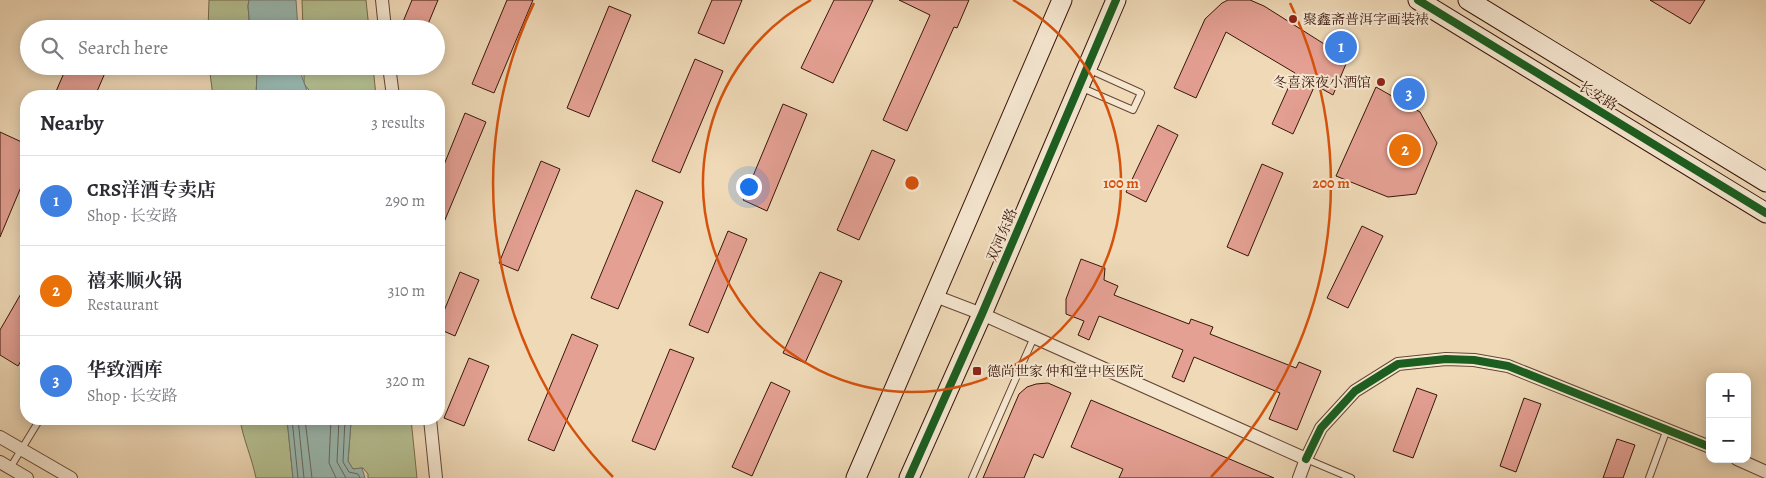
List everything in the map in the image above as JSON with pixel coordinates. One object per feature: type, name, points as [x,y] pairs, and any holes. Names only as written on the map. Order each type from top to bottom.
[{"type":"street","points":[[382,0],[384,20]]},
{"type":"street","points":[[856,478],[1062,0]]},
{"type":"street","name":"双河东路","points":[[909,478],[982,314],[1116,0]]},
{"type":"street","name":"长安路","points":[[1418,0],[1766,212]]},
{"type":"street","name":"长安路","points":[[1468,0],[1766,182]]},
{"type":"street","points":[[390,75],[392,90]]},
{"type":"street","points":[[935,296],[982,314],[1306,459]]},
{"type":"street","points":[[1299,478],[1321,428],[1355,391],[1398,364],[1446,359],[1474,360],[1508,366],[1706,446]]},
{"type":"street","points":[[431,425],[436,478]]},
{"type":"street","points":[[0,437],[72,478]]},
{"type":"street","points":[[1746,463],[1766,472]]},
{"type":"street","points":[[5,465],[27,478]]},
{"type":"lane","points":[[1079,87],[1133,110],[1141,93],[1086,69]]},
{"type":"lane","points":[[972,478],[1034,337]]},
{"type":"lane","points":[[5,465],[21,449],[36,425]]},
{"type":"lane","points":[[1648,478],[1667,429]]},
{"type":"lane","points":[[1306,459],[1351,478]]},
{"type":"green space","points":[[209,0],[249,0],[249,20],[208,20]]},
{"type":"green space","points":[[302,0],[366,0],[368,20],[303,20]]},
{"type":"green space","points":[[210,75],[257,75],[256,90],[212,90]]},
{"type":"green space","points":[[304,75],[374,75],[375,90],[309,90],[304,84]]},
{"type":"green space","points":[[241,425],[288,425],[293,478],[256,478]]},
{"type":"green space","points":[[351,425],[412,425],[417,478],[368,478],[368,474],[363,468],[353,469],[348,461]]},
{"type":"water","points":[[249,0],[296,0],[297,20],[249,20]]},
{"type":"water","points":[[257,75],[302,75],[307,90],[256,90]]},
{"type":"water","points":[[288,425],[351,425],[348,461],[353,469],[362,468],[365,478],[293,478]]},
{"type":"building","points":[[412,0],[438,0],[430,20],[404,20]]},
{"type":"building","points":[[507,0],[533,0],[494,93],[472,84]]},
{"type":"building","points":[[712,0],[742,0],[724,44],[698,33]]},
{"type":"building","points":[[834,0],[873,0],[833,83],[801,68]]},
{"type":"building","points":[[899,0],[969,0],[957,28],[954,27],[907,131],[883,120],[930,15]]},
{"type":"building","points":[[1228,0],[1250,0],[1264,6],[1348,59],[1333,95],[1315,85],[1293,134],[1272,124],[1295,73],[1226,32],[1196,98],[1174,88],[1205,19],[1222,3]]},
{"type":"building","points":[[1650,0],[1705,0],[1690,24]]},
{"type":"building","points":[[609,6],[631,15],[589,117],[567,108]]},
{"type":"building","points":[[695,59],[723,71],[680,173],[652,161]]},
{"type":"building","points":[[63,75],[104,75],[98,90],[57,90]]},
{"type":"building","points":[[1376,87],[1420,112],[1437,143],[1416,194],[1388,197],[1336,176]]},
{"type":"building","points":[[783,104],[807,114],[767,211],[743,200]]},
{"type":"building","points":[[465,113],[486,122],[445,220],[445,162]]},
{"type":"building","points":[[1158,125],[1178,135],[1146,202],[1126,192]]},
{"type":"building","points":[[0,132],[20,141],[20,189],[0,237]]},
{"type":"building","points":[[872,150],[895,160],[859,240],[837,230]]},
{"type":"building","points":[[541,161],[560,169],[518,271],[499,263]]},
{"type":"building","points":[[1262,164],[1283,173],[1248,256],[1227,247]]},
{"type":"building","points":[[636,190],[663,202],[618,309],[591,298]]},
{"type":"building","points":[[1362,226],[1383,236],[1348,308],[1327,298]]},
{"type":"building","points":[[728,231],[747,239],[708,333],[689,325]]},
{"type":"building","points":[[1081,259],[1105,268],[1104,280],[1118,286],[1114,295],[1189,324],[1191,319],[1213,327],[1210,334],[1296,368],[1299,362],[1321,371],[1297,430],[1269,419],[1280,393],[1194,357],[1184,382],[1172,377],[1183,350],[1099,316],[1089,340],[1078,335],[1084,321],[1066,314],[1066,299]]},
{"type":"building","points":[[460,272],[479,280],[455,336],[445,332],[445,308]]},
{"type":"building","points":[[820,272],[842,281],[805,363],[783,353]]},
{"type":"building","points":[[20,295],[20,362],[18,366],[0,355],[0,330]]},
{"type":"building","points":[[572,334],[598,345],[554,451],[528,440]]},
{"type":"building","points":[[670,349],[694,358],[655,450],[632,441]]},
{"type":"building","points":[[469,358],[489,366],[464,426],[445,418]]},
{"type":"building","points":[[771,382],[790,391],[752,476],[732,467]]},
{"type":"building","points":[[1048,383],[1071,393],[1043,458],[1034,454],[1024,478],[983,478],[1019,394],[1027,387]]},
{"type":"building","points":[[1417,388],[1437,395],[1413,458],[1393,451]]},
{"type":"building","points":[[1524,398],[1541,404],[1516,472],[1500,466]]},
{"type":"building","points":[[1091,400],[1274,478],[1119,478],[1123,469],[1071,447]]},
{"type":"building","points":[[1617,439],[1635,445],[1623,478],[1603,478]]},
{"type":"cycle path","points":[[909,478],[982,314],[1116,0]]},
{"type":"cycle path","points":[[1418,0],[1766,213]]},
{"type":"cycle path","points":[[1306,459],[1321,428],[1355,391],[1398,364],[1446,359],[1474,360],[1508,366],[1706,445]]},
{"type":"place","name":"聚鑫斋普洱字画装裱","points":[[1293,19]]},
{"type":"place","name":"CRS洋酒专卖店","points":[[1341,47]]},
{"type":"place","name":"冬喜深夜小酒馆","points":[[1381,82]]},
{"type":"place","name":"华致酒库","points":[[1409,94]]},
{"type":"place","name":"禧来顺火锅","points":[[1405,150]]},
{"type":"place","name":"德尚世家 仲和堂中医医院","points":[[977,371]]}]
